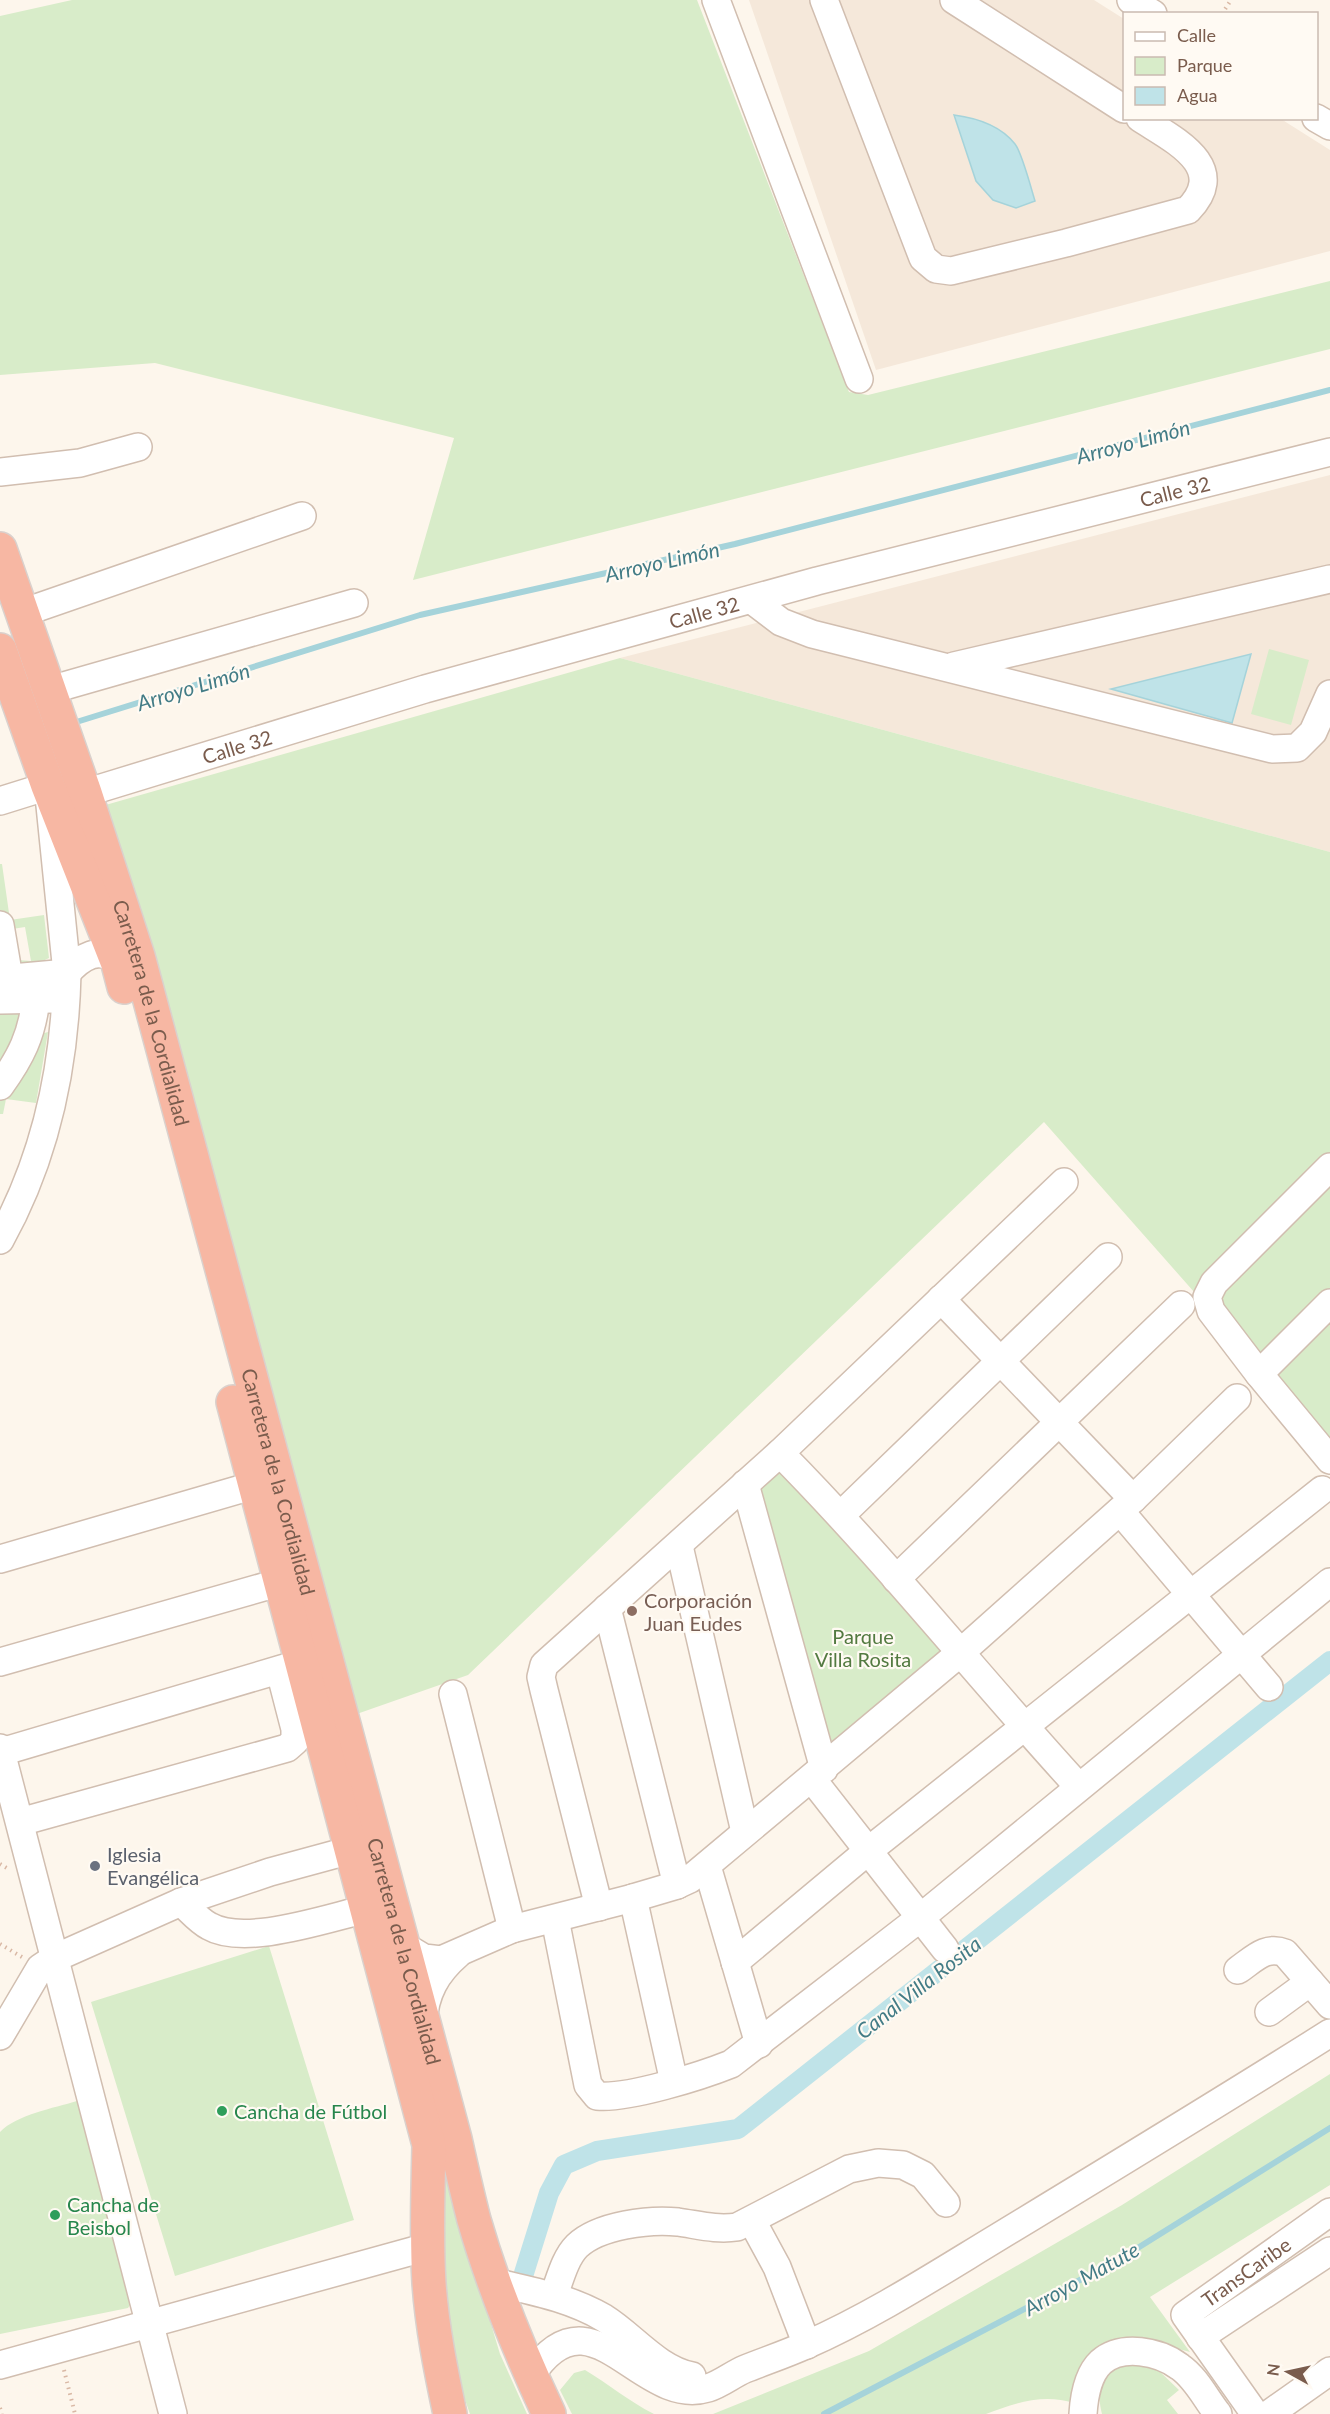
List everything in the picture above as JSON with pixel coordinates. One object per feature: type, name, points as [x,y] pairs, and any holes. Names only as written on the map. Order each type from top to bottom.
[{"type":"highway","name":"Carretera de la Cordialidad","points":[[0,549],[85,793],[138,956],[474,2220],[494,2282],[549,2414]]},
{"type":"highway","name":"Carretera de la Cordialidad","points":[[1,659],[118,964],[281,1582],[291,1667],[351,1850],[429,2145],[427,2247],[429,2284],[438,2355],[450,2414]]},
{"type":"highway","points":[[438,2355],[460,2414]]},
{"type":"highway","points":[[531,2375],[542,2414]]},
{"type":"street","points":[[716,0],[859,379]]},
{"type":"street","points":[[824,0],[923,258],[936,269],[951,271],[1188,210],[1197,198],[1202,183],[1202,174],[1197,160],[1189,150],[1143,120]]},
{"type":"street","points":[[954,0],[1123,108]]},
{"type":"street","points":[[1131,0],[1150,12]]},
{"type":"street","points":[[0,472],[56,467],[138,447]]},
{"type":"street","name":"Calle 32","points":[[85,793],[425,689],[817,581],[1330,452]]},
{"type":"street","points":[[22,613],[302,516]]},
{"type":"street","points":[[951,667],[1330,579]]},
{"type":"street","points":[[752,600],[781,621],[812,634],[1272,749],[1297,748],[1313,732],[1330,694]]},
{"type":"street","points":[[50,690],[354,603]]},
{"type":"street","points":[[0,801],[45,776],[67,986],[51,1110],[38,1154],[0,1240]]},
{"type":"street","points":[[0,925],[3,986]]},
{"type":"street","points":[[3,986],[36,999],[67,986],[78,960],[92,954],[107,955],[118,964]]},
{"type":"street","points":[[3,986],[67,986]]},
{"type":"street","points":[[0,1086],[18,1060],[33,1025],[36,999]]},
{"type":"street","points":[[1330,1167],[1214,1283],[1207,1297],[1211,1311],[1259,1374],[1330,1460]]},
{"type":"street","points":[[599,1907],[541,1677],[544,1665],[780,1453],[1064,1182]]},
{"type":"street","points":[[841,1515],[1108,1257]]},
{"type":"street","points":[[941,1299],[1059,1421],[1127,1505],[1191,1595],[1269,1687]]},
{"type":"street","points":[[1259,1374],[1330,1303]]},
{"type":"street","points":[[896,1579],[1181,1305]]},
{"type":"street","points":[[399,1935],[409,1949],[424,1958],[441,1960],[512,1929],[677,1886],[690,1879],[960,1653],[1127,1505],[1237,1398]]},
{"type":"street","points":[[780,1453],[841,1515],[1079,1787]]},
{"type":"street","points":[[745,1484],[818,1774],[868,1851],[945,1949]]},
{"type":"street","points":[[0,1559],[255,1485]]},
{"type":"street","points":[[735,1962],[868,1851],[1322,1490]]},
{"type":"street","points":[[679,1546],[746,1832]]},
{"type":"street","points":[[0,1662],[281,1582]]},
{"type":"street","points":[[555,1919],[588,2085],[597,2096],[610,2097],[674,2082],[731,2064],[921,1918],[1330,1582]]},
{"type":"street","points":[[607,1608],[677,1886]]},
{"type":"street","points":[[22,1830],[287,1748],[294,1741],[295,1729],[291,1667],[0,1750],[173,2414]]},
{"type":"street","points":[[453,1694],[512,1929]]},
{"type":"street","points":[[22,1830],[103,1818]]},
{"type":"street","points":[[0,2036],[40,1968],[55,1958],[181,1902],[260,1875],[351,1850]]},
{"type":"street","points":[[707,1866],[759,2044]]},
{"type":"street","points":[[633,1898],[674,2082]]},
{"type":"street","points":[[181,1902],[209,1926],[232,1935],[257,1935],[367,1909]]},
{"type":"street","points":[[1238,1970],[1266,1951],[1275,1949],[1285,1953],[1330,2005]]},
{"type":"street","points":[[423,2022],[424,2006],[436,1977],[458,1954]]},
{"type":"street","points":[[1269,2012],[1310,1982]]},
{"type":"street","points":[[531,2375],[541,2360],[554,2350],[578,2342],[596,2343],[617,2353],[648,2376],[668,2386],[708,2388],[740,2371],[807,2344],[912,2290],[1212,2108],[1330,2032]]},
{"type":"street","points":[[554,2295],[568,2260],[577,2246],[592,2235],[633,2224],[678,2222],[722,2230],[737,2227],[849,2169],[878,2163],[903,2166],[923,2175],[946,2203]]},
{"type":"street","name":"TransCaribe","points":[[1255,2414],[1185,2315],[1330,2212]]},
{"type":"street","points":[[752,2221],[777,2267],[807,2344]]},
{"type":"street","points":[[0,2365],[427,2247]]},
{"type":"street","name":"TransCaribe","points":[[1200,2337],[1330,2251]]},
{"type":"street","points":[[494,2282],[554,2295],[603,2318],[668,2367],[683,2375],[697,2378],[714,2377],[740,2371]]},
{"type":"street","points":[[1083,2414],[1091,2378],[1101,2362],[1120,2352],[1144,2352],[1180,2366],[1218,2414]]},
{"type":"street","points":[[1269,2414],[1330,2371]]},
{"type":"path","points":[[59,2349],[75,2414]]},
{"type":"path","points":[[0,2408],[2,2414]]},
{"type":"shaded area","points":[[749,0],[1094,0],[1123,18],[1123,120],[1283,120],[1330,150],[1330,251],[876,370]]},
{"type":"shaded area","points":[[1330,475],[1330,852],[620,658]]},
{"type":"green space","points":[[72,0],[697,0],[849,392],[868,395],[1330,281],[1330,349],[413,580],[454,438],[155,363],[0,375],[0,16]]},
{"type":"green space","points":[[1269,649],[1309,660],[1291,725],[1251,714]]},
{"type":"green space","points":[[620,658],[1330,852],[1330,1446],[1044,1122],[468,1675],[351,1716],[102,806]]},
{"type":"green space","points":[[0,864],[2,864],[10,920],[44,915],[49,958],[19,972],[17,960],[31,961],[25,927],[6,930],[0,912]]},
{"type":"green space","points":[[0,1009],[20,1010],[27,1018],[0,1069]]},
{"type":"green space","points":[[48,1032],[36,1103],[6,1099],[3,1114],[0,1114],[0,1097],[38,1035]]},
{"type":"green space","name":"Parque Villa Rosita","points":[[779,1463],[946,1655],[833,1746],[753,1486]]},
{"type":"green space","name":"Cancha de Fútbol","points":[[269,1946],[354,2220],[175,2276],[91,2002]]},
{"type":"green space","points":[[1330,2074],[1330,2185],[1150,2297],[1190,2352],[1156,2343],[1128,2341],[1074,2403],[1040,2399],[1018,2403],[986,2414],[713,2414],[869,2351],[1122,2205]]},
{"type":"green space","name":"Cancha de Beisbol","points":[[77,2101],[134,2299],[128,2308],[0,2334],[0,2132],[25,2117]]},
{"type":"green space","points":[[440,2154],[500,2354],[527,2414],[470,2414],[463,2394],[452,2355],[445,2312],[441,2244]]},
{"type":"green space","points":[[1135,2360],[1156,2368],[1179,2390],[1167,2400],[1178,2414],[1102,2414],[1100,2394],[1105,2379],[1117,2368]]},
{"type":"green space","points":[[585,2370],[654,2414],[572,2414],[560,2390],[574,2373]]},
{"type":"water","points":[[954,115],[988,124],[1009,137],[1021,155],[1035,201],[1016,208],[993,200],[976,181]]},
{"type":"water","points":[[1251,654],[1232,723],[1111,689]]},
{"type":"waterway","name":"Arroyo Limón","points":[[70,724],[420,615],[735,544],[1330,390]]},
{"type":"waterway","name":"Canal Villa Rosita","points":[[524,2273],[549,2193],[564,2165],[597,2151],[738,2129],[1330,1661]]},
{"type":"waterway","name":"Arroyo Matute","points":[[824,2414],[1120,2259],[1330,2128]]},
{"type":"place","name":"Corporación Juan Eudes","points":[[632,1611]]},
{"type":"place","name":"Iglesia Evangélica","points":[[95,1866]]},
{"type":"place","name":"Cancha de Fútbol","points":[[222,2111]]},
{"type":"place","name":"Cancha de Beisbol","points":[[55,2215]]}]
